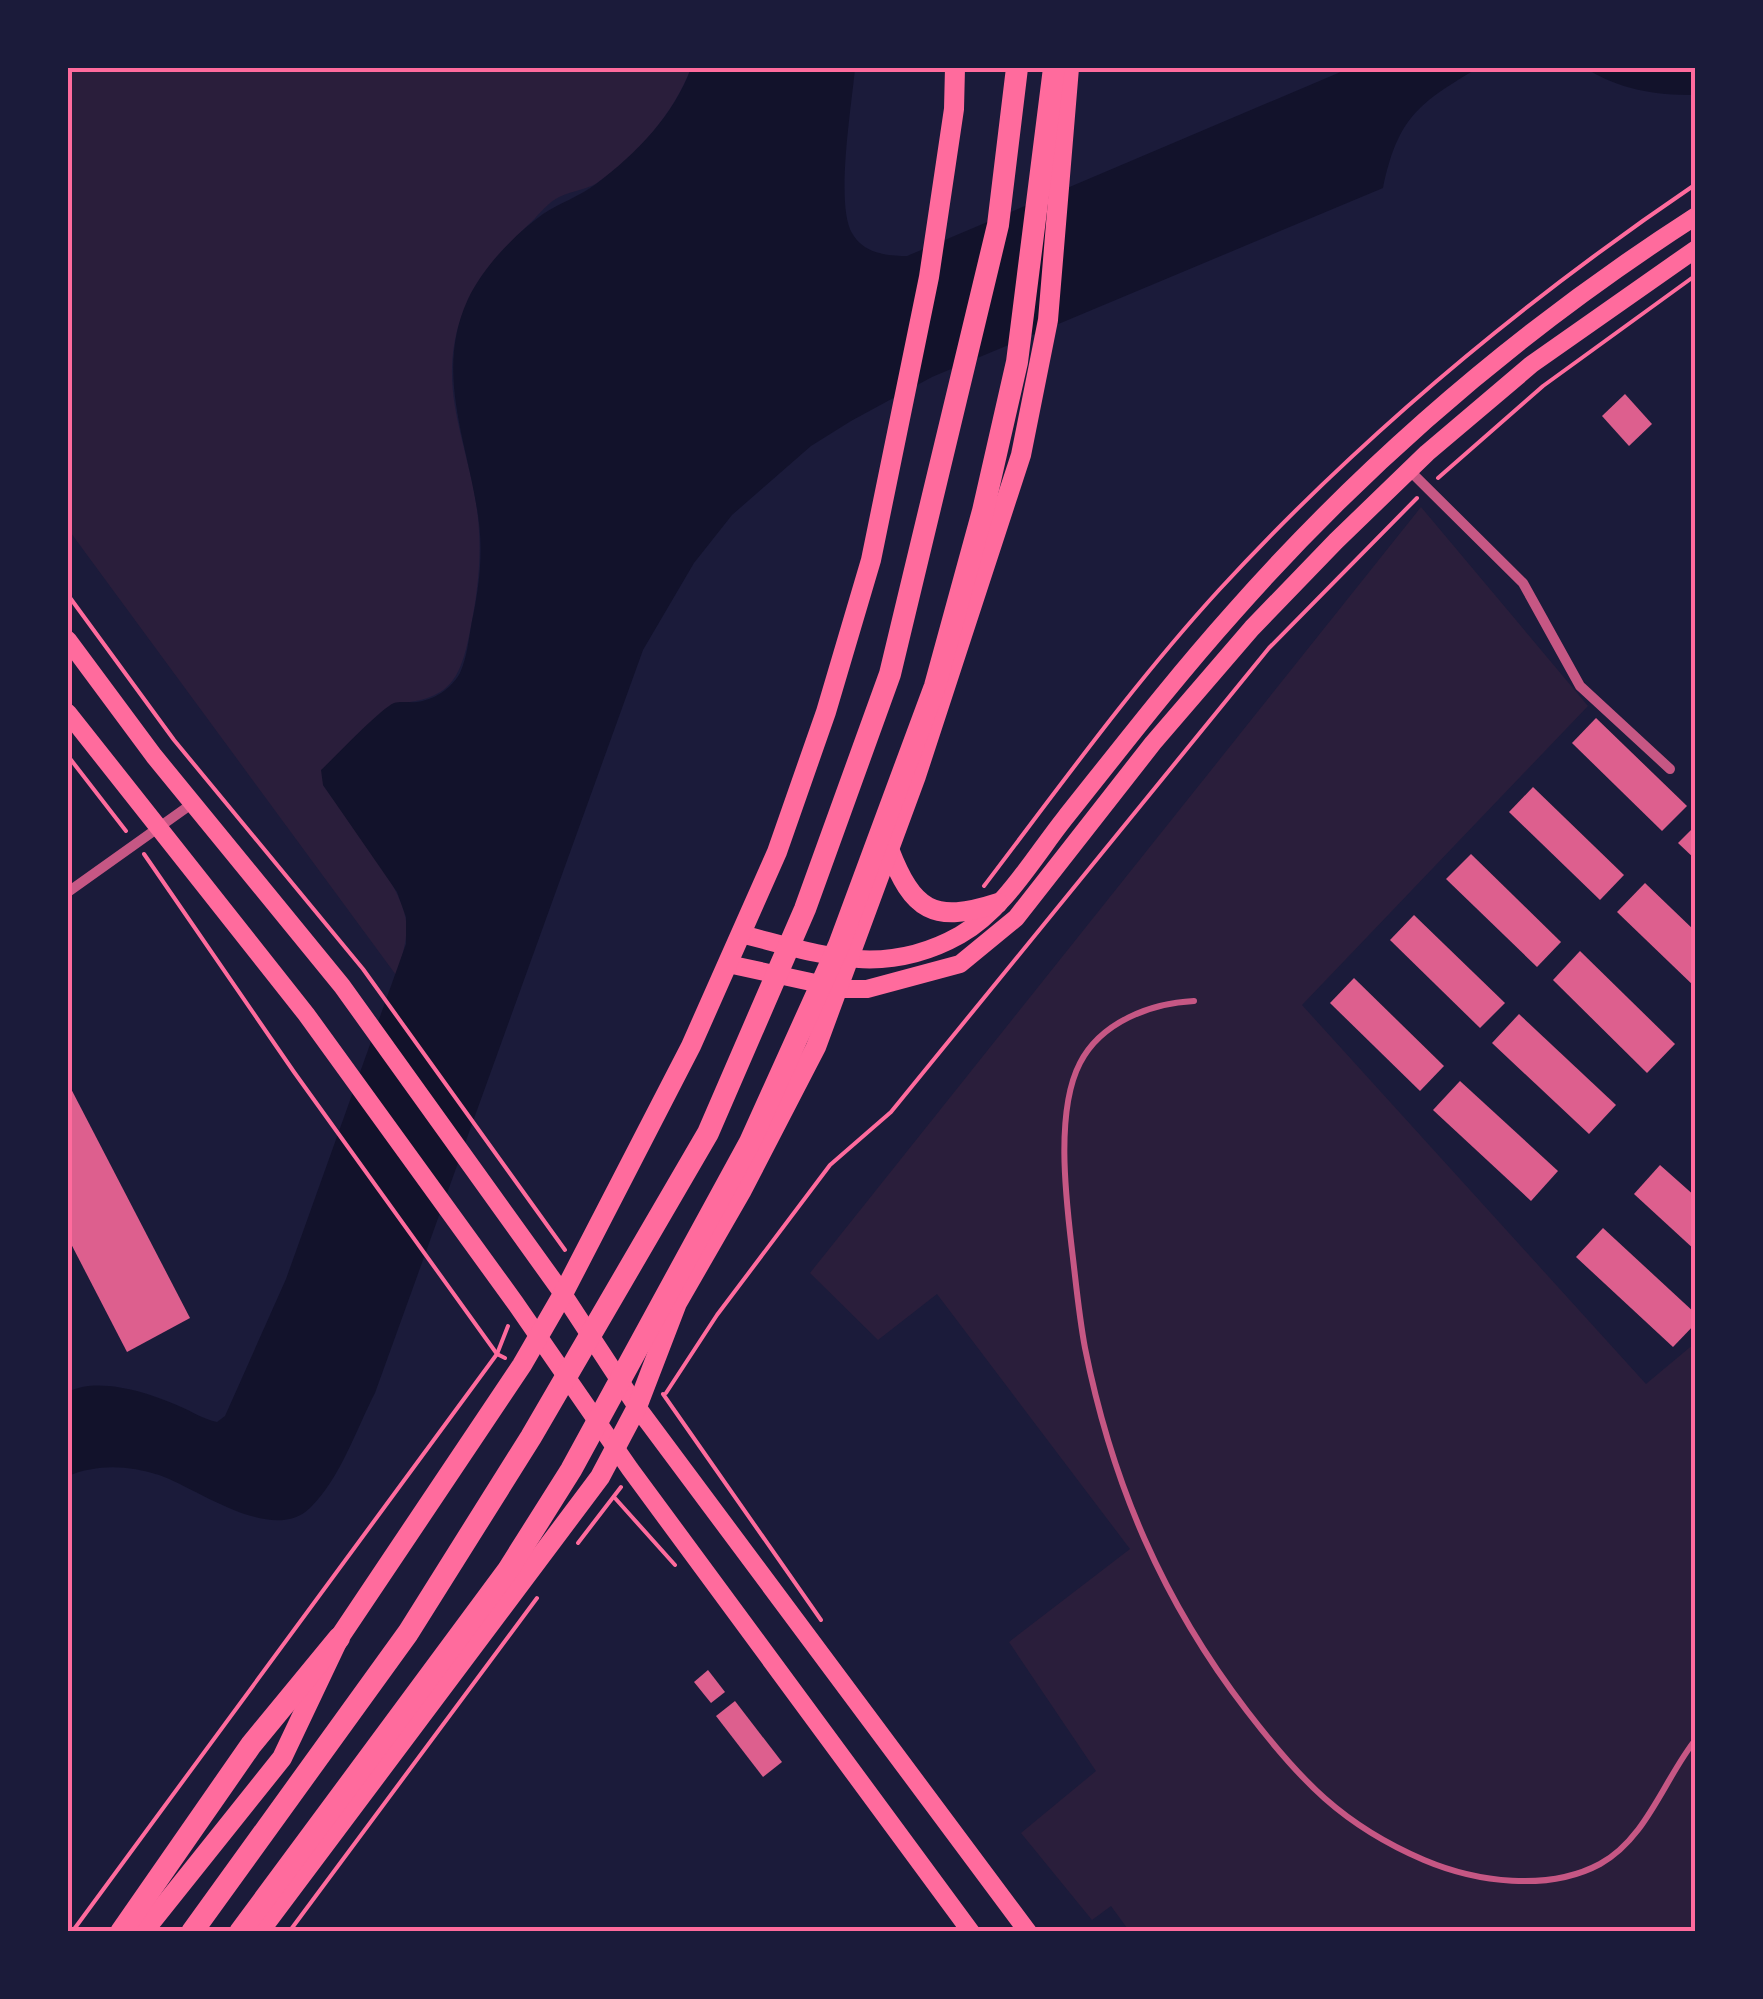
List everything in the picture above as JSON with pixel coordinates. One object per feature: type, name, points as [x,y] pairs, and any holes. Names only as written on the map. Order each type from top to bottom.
[{"type":"highway","points":[[192,1932],[408,1632],[532,1437],[708,1133],[805,909],[890,674],[998,225],[1016,68]]},
{"type":"highway","points":[[240,1932],[508,1570],[571,1470],[750,1142],[839,945],[934,686],[983,510],[1017,362],[1064,72]]},
{"type":"highway","points":[[121,1932],[141,1921],[251,1745],[339,1638]]},
{"type":"main road","points":[[141,1921],[282,1758],[339,1638],[563,1294],[692,1046],[777,852],[820,730],[871,560],[929,277],[954,109],[955,68]]},
{"type":"main road","points":[[260,1932],[588,1493],[616,1449],[650,1376],[677,1303],[742,1190],[816,1047],[889,849],[1021,455],[1048,320],[1064,72]]},
{"type":"main road","points":[[741,934],[848,961],[880,961],[922,951],[962,934],[998,904],[1137,726],[1234,611],[1320,522],[1413,432],[1519,341],[1632,257],[1696,216]]},
{"type":"main road","points":[[728,964],[838,989],[867,989],[960,964],[1016,918],[1153,743],[1252,628],[1410,470],[1532,364],[1696,248]]},
{"type":"main road","points":[[68,640],[193,803],[342,986],[536,1255],[637,1407],[1028,1932]]},
{"type":"main road","points":[[68,713],[306,1014],[616,1449],[971,1932]]},
{"type":"main road","points":[[889,849],[910,894],[932,908],[952,915],[998,904]]},
{"type":"street","points":[[1410,470],[1523,582],[1580,686],[1670,769]]},
{"type":"street","points":[[68,892],[193,803]]},
{"type":"lane","points":[[1194,1001],[1168,1002],[1111,1027],[1080,1063],[1067,1110],[1064,1189],[1085,1346],[1103,1424],[1139,1529],[1172,1600],[1219,1675],[1288,1766],[1332,1808],[1395,1847],[1445,1869],[1496,1879],[1545,1880],[1602,1863],[1630,1840],[1676,1764],[1696,1739]]},
{"type":"path","points":[[652,1426],[664,1396],[717,1316],[830,1165],[891,1112],[1269,648],[1427,488],[1543,386],[1696,275]]},
{"type":"path","points":[[68,594],[174,740],[363,969],[577,1268]]},
{"type":"path","points":[[68,756],[136,843],[294,1072],[497,1354]]},
{"type":"path","points":[[536,1255],[548,1224]]},
{"type":"path","points":[[72,1932],[497,1354],[516,1304]]},
{"type":"path","points":[[650,1376],[829,1630]]},
{"type":"path","points":[[578,1544],[615,1498],[630,1468]]},
{"type":"path","points":[[289,1932],[543,1590]]},
{"type":"shaded area","points":[[68,68],[691,68],[664,117],[626,160],[597,183],[551,203],[502,252],[471,295],[458,328],[453,386],[476,503],[480,551],[466,649],[448,686],[427,698],[393,704],[323,785],[372,851],[402,906],[406,935],[396,975],[68,529]]},
{"type":"shaded area","points":[[691,68],[855,68],[845,178],[847,219],[857,240],[869,249],[907,256],[1350,68],[1478,68],[1414,114],[1396,144],[1383,188],[932,377],[811,446],[732,515],[694,563],[643,650],[375,1393],[330,1483],[310,1508],[294,1518],[276,1520],[234,1510],[147,1472],[101,1468],[68,1476],[68,1392],[94,1386],[124,1388],[217,1422],[225,1416],[286,1279],[406,944],[406,917],[397,892],[323,785],[321,770],[387,707],[397,702],[430,699],[452,684],[464,661],[474,609],[480,535],[454,383],[458,327],[468,299],[501,252],[543,214],[596,184],[639,147],[675,102]]},
{"type":"shaded area","points":[[1585,68],[1695,68],[1695,95],[1638,90]]},
{"type":"shaded area","points":[[1421,507],[1588,706],[1302,1005],[1646,1384],[1695,1343],[1695,1931],[1130,1932],[1111,1906],[1092,1920],[1021,1833],[1096,1771],[1009,1642],[1130,1549],[937,1294],[878,1340],[810,1273]]},
{"type":"building","points":[[1625,394],[1652,424],[1629,446],[1602,416]]},
{"type":"building","points":[[1596,718],[1687,806],[1662,831],[1572,743]]},
{"type":"building","points":[[1533,787],[1624,875],[1600,900],[1509,812]]},
{"type":"building","points":[[1696,825],[1696,860],[1678,843]]},
{"type":"building","points":[[1471,854],[1561,942],[1537,967],[1446,879]]},
{"type":"building","points":[[1645,883],[1696,932],[1696,988],[1617,912]]},
{"type":"building","points":[[1414,915],[1505,1003],[1480,1028],[1390,940]]},
{"type":"building","points":[[1580,951],[1675,1044],[1647,1073],[1553,980]]},
{"type":"building","points":[[1354,978],[1444,1066],[1420,1091],[1330,1003]]},
{"type":"building","points":[[1519,1014],[1616,1105],[1589,1134],[1492,1043]]},
{"type":"building","points":[[1460,1081],[1558,1171],[1531,1201],[1433,1110]]},
{"type":"building","points":[[68,1083],[190,1318],[127,1352],[68,1238]]},
{"type":"building","points":[[1660,1165],[1696,1197],[1696,1251],[1634,1194]]},
{"type":"building","points":[[1603,1228],[1696,1314],[1696,1323],[1673,1347],[1576,1257]]},
{"type":"building","points":[[708,1670],[725,1692],[711,1703],[694,1682]]},
{"type":"building","points":[[735,1701],[782,1762],[763,1777],[716,1716]]}]
